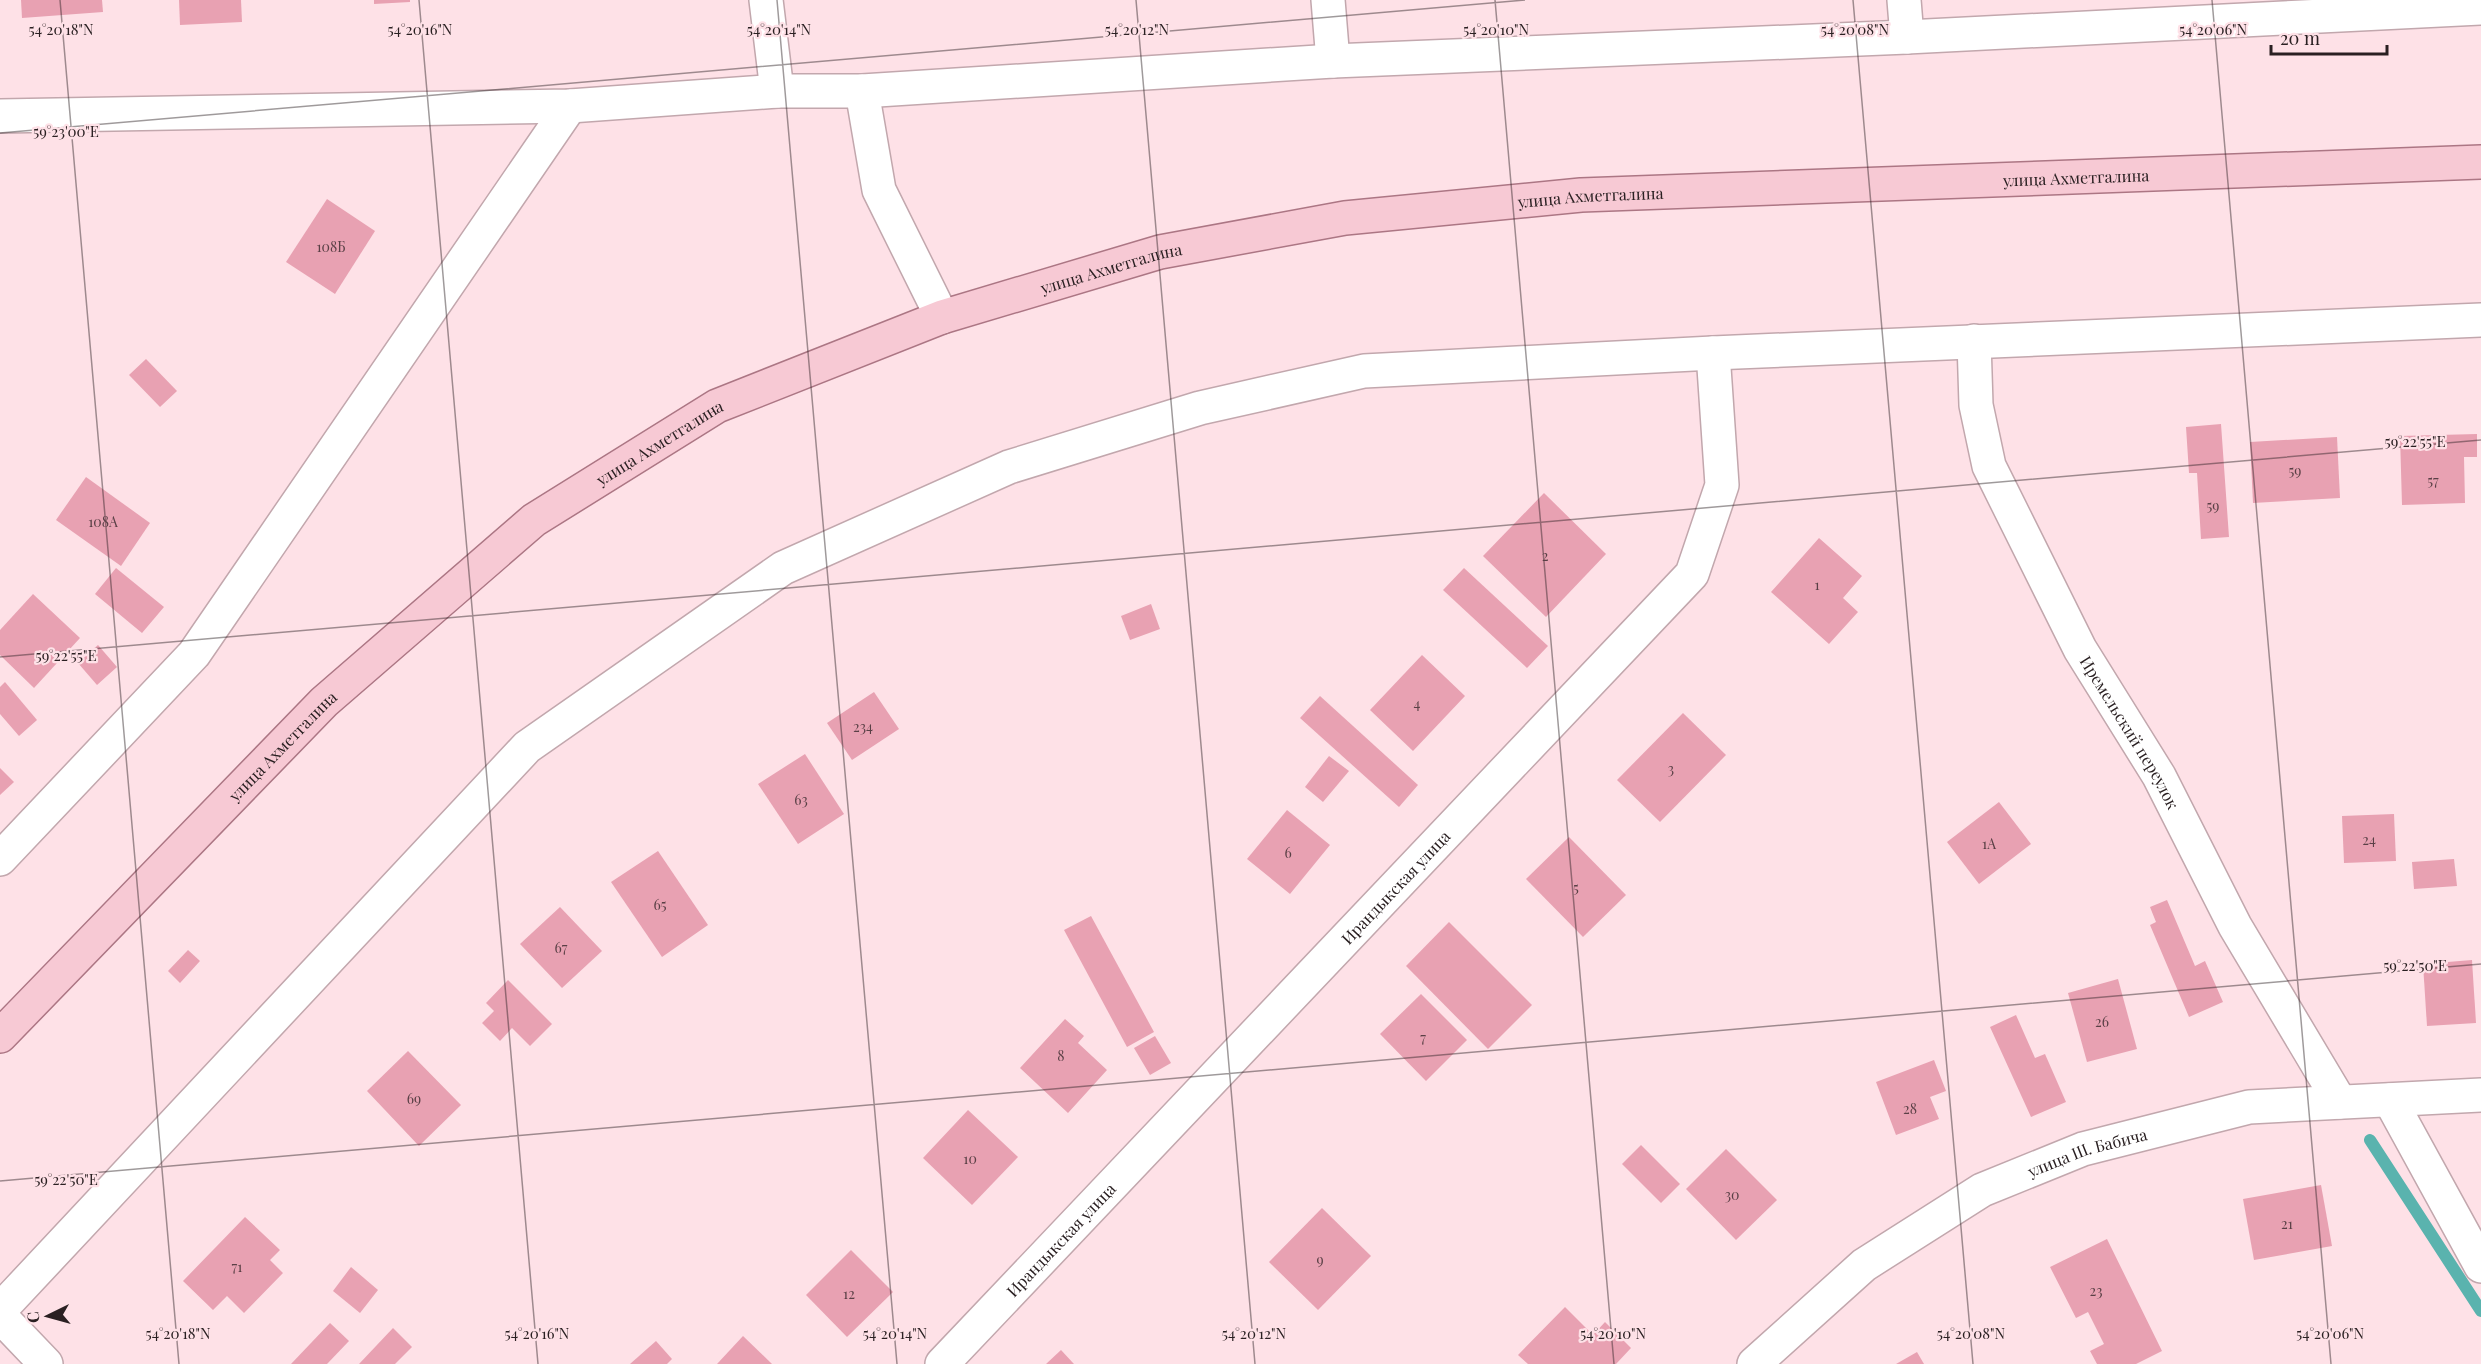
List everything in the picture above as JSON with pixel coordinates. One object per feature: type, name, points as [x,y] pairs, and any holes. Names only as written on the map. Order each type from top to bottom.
[{"type":"main road","name":"улица Ахметгалина","points":[[0,1036],[324,702],[534,520],[717,406],[942,317],[1160,252],[1345,218],[1581,195],[2481,162]]},
{"type":"street","points":[[766,0],[777,91]]},
{"type":"street","points":[[1328,0],[1333,61]]},
{"type":"street","points":[[1904,0],[1907,37]]},
{"type":"street","points":[[0,116],[570,106],[777,91],[862,91],[1333,61],[1907,37],[2481,8]]},
{"type":"street","points":[[862,91],[879,190],[942,317]]},
{"type":"street","points":[[0,859],[194,654],[570,106]]},
{"type":"street","points":[[0,1310],[527,747],[783,568],[1009,467],[1222,403],[1364,371],[1713,353],[2481,320]]},
{"type":"street","name":"Иремельский переулок","points":[[1974,342],[1976,405],[1989,466],[2080,649],[2159,777],[2235,926],[2340,1102]]},
{"type":"street","name":"Ирандыкская улица","points":[[942,1364],[1692,574],[1722,485],[1713,353]]},
{"type":"street","name":"улица Ш. Бабича","points":[[1754,1364],[1864,1265],[1982,1190],[2083,1149],[2249,1107],[2481,1095]]},
{"type":"street","points":[[2390,1100],[2481,1266]]},
{"type":"street","points":[[0,1316],[46,1364]]},
{"type":"building","points":[[21,0],[102,0],[103,12],[22,18]]},
{"type":"building","points":[[179,0],[241,0],[242,22],[180,25]]},
{"type":"building","points":[[374,0],[410,0],[410,2],[374,4]]},
{"type":"building","points":[[327,199],[375,231],[335,294],[286,262]]},
{"type":"building","points":[[146,359],[177,391],[160,407],[129,375]]},
{"type":"building","points":[[2221,424],[2229,537],[2201,539],[2197,473],[2189,473],[2186,427]]},
{"type":"building","points":[[2477,434],[2477,457],[2464,457],[2465,503],[2402,505],[2400,436]]},
{"type":"building","points":[[2337,437],[2340,498],[2253,503],[2250,442]]},
{"type":"building","points":[[86,477],[150,523],[121,566],[56,520]]},
{"type":"building","points":[[1544,493],[1606,554],[1546,617],[1483,556]]},
{"type":"building","points":[[1819,538],[1862,576],[1843,598],[1858,612],[1829,644],[1771,592]]},
{"type":"building","points":[[116,568],[164,607],[142,633],[95,594]]},
{"type":"building","points":[[1464,568],[1548,646],[1527,668],[1443,590]]},
{"type":"building","points":[[33,594],[80,638],[34,688],[0,655],[0,630]]},
{"type":"building","points":[[1151,604],[1160,629],[1130,640],[1121,616]]},
{"type":"building","points":[[98,645],[117,667],[97,685],[78,663]]},
{"type":"building","points":[[1422,655],[1465,696],[1413,751],[1370,710]]},
{"type":"building","points":[[5,682],[37,720],[19,736],[0,714],[0,687]]},
{"type":"building","points":[[874,692],[899,729],[852,760],[827,723]]},
{"type":"building","points":[[1320,696],[1418,785],[1399,807],[1300,718]]},
{"type":"building","points":[[1683,713],[1726,755],[1660,822],[1617,780]]},
{"type":"building","points":[[805,754],[844,814],[798,844],[758,784]]},
{"type":"building","points":[[1329,756],[1349,771],[1323,802],[1305,787]]},
{"type":"building","points":[[0,768],[14,782],[0,795]]},
{"type":"building","points":[[1999,802],[2031,844],[1979,884],[1947,842]]},
{"type":"building","points":[[1287,810],[1330,845],[1290,894],[1247,859]]},
{"type":"building","points":[[2394,814],[2396,861],[2344,863],[2342,816]]},
{"type":"building","points":[[1569,837],[1626,895],[1583,937],[1526,879]]},
{"type":"building","points":[[658,851],[708,925],[662,957],[611,882]]},
{"type":"building","points":[[2454,859],[2457,886],[2414,889],[2412,862]]},
{"type":"building","points":[[2167,900],[2195,966],[2205,961],[2223,1002],[2189,1017],[2150,925],[2156,922],[2150,907]]},
{"type":"building","points":[[560,907],[602,951],[562,988],[520,944]]},
{"type":"building","points":[[1091,916],[1154,1032],[1127,1047],[1064,930]]},
{"type":"building","points":[[1449,922],[1532,1005],[1488,1049],[1406,966]]},
{"type":"building","points":[[188,950],[200,961],[180,983],[168,971]]},
{"type":"building","points":[[2472,960],[2476,1023],[2427,1026],[2423,964]]},
{"type":"building","points":[[2118,979],[2137,1049],[2087,1062],[2068,993]]},
{"type":"building","points":[[508,980],[552,1024],[530,1046],[512,1028],[500,1041],[482,1023],[494,1011],[486,1003]]},
{"type":"building","points":[[1421,994],[1467,1040],[1426,1081],[1380,1034]]},
{"type":"building","points":[[2016,1015],[2035,1058],[2045,1054],[2066,1102],[2031,1117],[1990,1027]]},
{"type":"building","points":[[1065,1019],[1084,1036],[1078,1043],[1107,1070],[1068,1113],[1020,1068]]},
{"type":"building","points":[[1155,1036],[1171,1063],[1150,1075],[1134,1048]]},
{"type":"building","points":[[408,1051],[461,1105],[419,1146],[367,1091]]},
{"type":"building","points":[[1934,1060],[1946,1091],[1930,1097],[1939,1119],[1896,1135],[1876,1082]]},
{"type":"building","points":[[968,1110],[1018,1157],[972,1205],[923,1158]]},
{"type":"building","points":[[1641,1145],[1680,1184],[1661,1203],[1622,1164]]},
{"type":"building","points":[[1726,1149],[1777,1200],[1736,1240],[1686,1189]]},
{"type":"building","points":[[2321,1185],[2332,1246],[2254,1260],[2243,1199]]},
{"type":"building","points":[[1322,1208],[1371,1256],[1318,1310],[1269,1262]]},
{"type":"building","points":[[245,1217],[280,1250],[270,1260],[283,1273],[244,1313],[227,1296],[213,1310],[183,1281]]},
{"type":"building","points":[[2107,1239],[2162,1351],[2136,1364],[2097,1364],[2090,1351],[2104,1344],[2088,1312],[2076,1318],[2050,1267]]},
{"type":"building","points":[[851,1250],[893,1292],[847,1337],[806,1295]]},
{"type":"building","points":[[351,1267],[378,1290],[360,1313],[333,1291]]},
{"type":"building","points":[[1565,1307],[1593,1335],[1605,1322],[1631,1348],[1616,1364],[1528,1364],[1518,1355]]},
{"type":"building","points":[[330,1323],[349,1341],[327,1364],[291,1364]]},
{"type":"building","points":[[393,1328],[412,1347],[395,1364],[359,1364]]},
{"type":"building","points":[[743,1336],[772,1364],[717,1364]]},
{"type":"building","points":[[656,1341],[672,1359],[667,1364],[630,1364]]},
{"type":"building","points":[[1061,1350],[1074,1364],[1046,1364]]},
{"type":"building","points":[[1917,1352],[1924,1364],[1896,1364]]},
{"type":"waterway","points":[[2370,1140],[2481,1311]]}]
